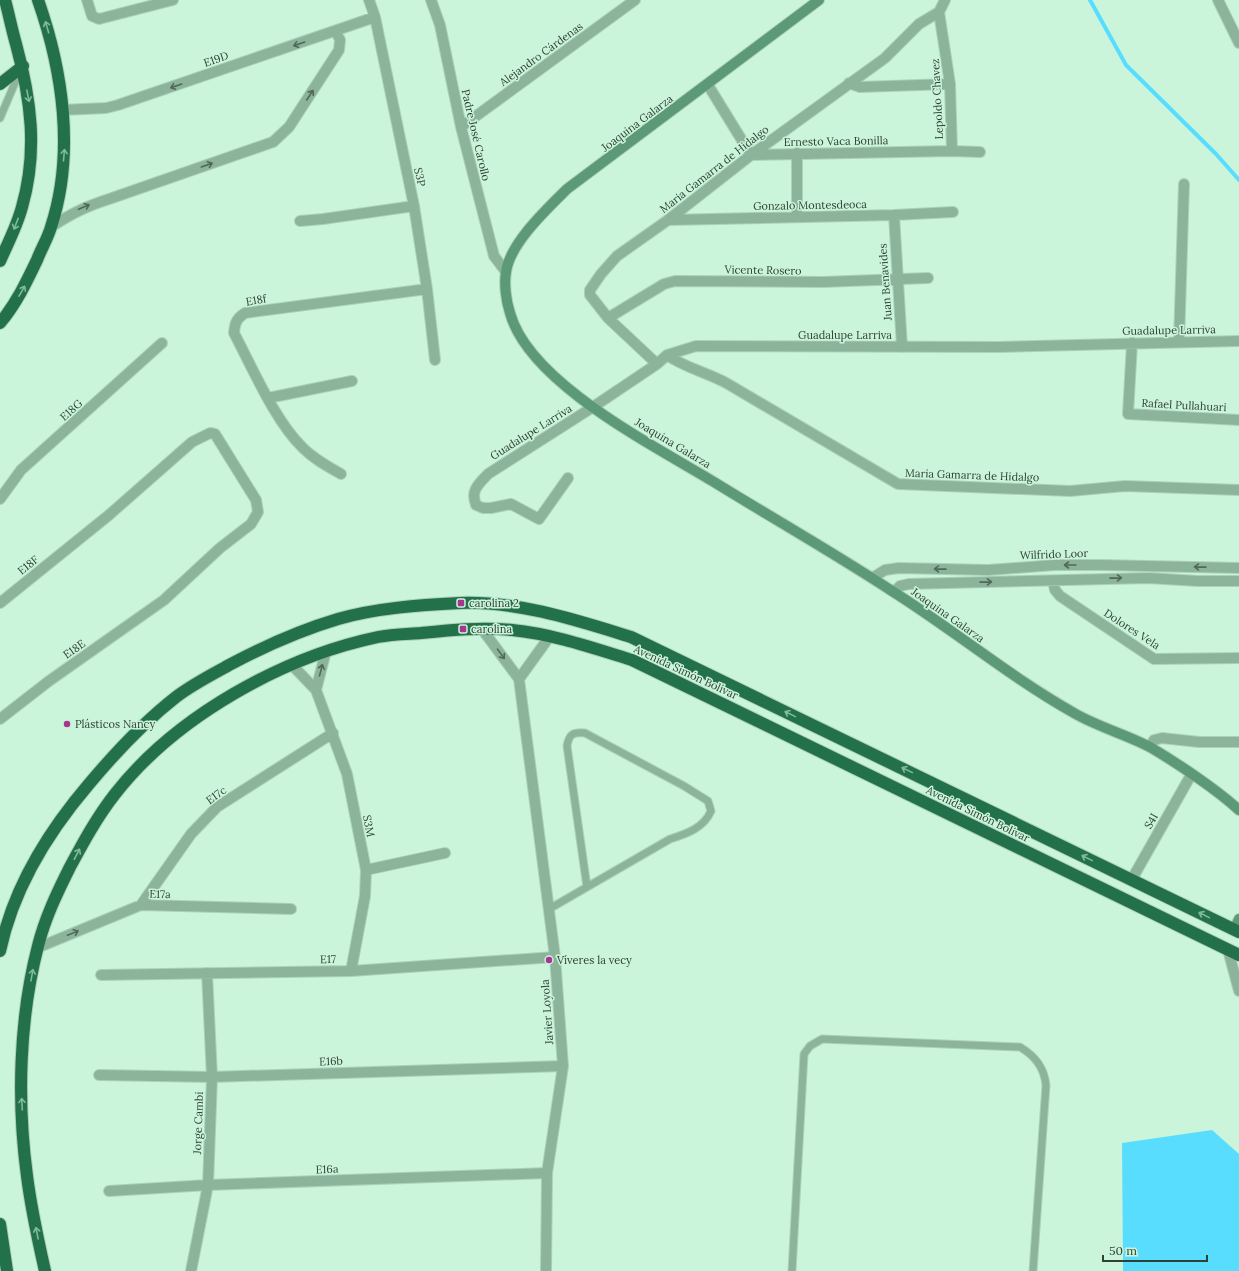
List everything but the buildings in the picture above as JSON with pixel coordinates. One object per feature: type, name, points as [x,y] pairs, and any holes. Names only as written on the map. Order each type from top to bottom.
[{"type":"highway","points":[[0,261],[16,226],[29,173],[32,152],[31,109],[23,66],[16,45],[5,0]]},
{"type":"highway","points":[[0,323],[23,291],[51,228],[61,188],[64,148],[62,110],[55,55],[40,3]]},
{"type":"highway","points":[[0,16],[16,45]]},
{"type":"highway","points":[[0,84],[23,66]]},
{"type":"highway","name":"Avenida Simón Bolívar","points":[[1,945],[32,864],[54,828],[110,759],[177,696],[255,651],[338,619],[380,610],[461,603],[522,608],[561,615],[631,637],[1132,879],[1237,927]]},
{"type":"highway","name":"Avenida Simón Bolívar","points":[[45,1271],[27,1175],[22,1100],[23,1027],[37,948],[50,907],[91,827],[116,792],[152,755],[214,705],[247,686],[292,665],[326,651],[380,636],[482,629],[513,630],[550,636],[632,660],[1239,955]]},
{"type":"highway","points":[[0,1224],[2,1258],[7,1271]]},
{"type":"street","points":[[87,0],[92,16],[99,19],[173,0]]},
{"type":"street","name":"S3P","points":[[369,0],[375,17],[414,206],[427,289],[435,360]]},
{"type":"street","name":"Padre José Carollo","points":[[431,0],[440,25],[461,127],[494,256],[506,272]]},
{"type":"street","name":"Alejandro Cárdenas","points":[[461,127],[635,0]]},
{"type":"street","name":"Joaquina Galarza","points":[[819,0],[708,85],[567,189],[539,217],[512,254],[506,272],[506,294],[509,312],[520,336],[537,359],[551,373],[593,407],[894,592],[1046,697],[1076,715],[1150,748],[1215,791],[1239,810]]},
{"type":"street","points":[[939,12],[945,0]]},
{"type":"street","points":[[1218,0],[1239,43]]},
{"type":"street","name":"Maria Gamarra de Hidalgo","points":[[657,364],[608,318],[589,294],[591,288],[617,256],[668,220],[751,155],[885,58],[919,24],[939,12]]},
{"type":"street","name":"Lepoldo Chavez","points":[[939,12],[950,84],[952,151]]},
{"type":"street","name":"E19D","points":[[62,110],[106,108],[118,105],[336,32],[375,17]]},
{"type":"street","points":[[51,228],[73,212],[87,206],[278,138],[289,127],[339,50],[340,40],[336,32]]},
{"type":"street","points":[[849,83],[852,86],[860,87],[950,84]]},
{"type":"street","points":[[708,85],[751,155]]},
{"type":"street","name":"Ernesto Vaca Bonilla","points":[[751,155],[797,153],[980,152]]},
{"type":"street","points":[[797,153],[797,216]]},
{"type":"street","points":[[1179,342],[1184,184]]},
{"type":"street","points":[[300,221],[414,206]]},
{"type":"street","name":"Gonzalo Montesdeoca","points":[[668,220],[894,215],[953,212]]},
{"type":"street","name":"Juan Benavides","points":[[894,215],[902,347]]},
{"type":"street","name":"Vicente Rosero","points":[[608,318],[664,284],[675,281],[823,282],[928,278]]},
{"type":"street","name":"E18f","points":[[341,474],[315,459],[302,447],[288,429],[268,398],[234,334],[237,318],[245,313],[427,289]]},
{"type":"street","name":"Guadalupe Larriva","points":[[568,478],[539,519],[511,504],[483,508],[476,504],[473,493],[476,487],[488,474],[593,407],[657,364],[667,355],[696,346],[999,347],[1239,341]]},
{"type":"street","name":"E18G","points":[[0,499],[21,470],[162,343]]},
{"type":"street","name":"Rafael Pullahuari","points":[[1132,343],[1128,414],[1239,420]]},
{"type":"street","name":"Maria Gamarra de Hidalgo","points":[[667,355],[676,361],[721,380],[898,484],[1070,491],[1126,486],[1239,490]]},
{"type":"street","points":[[268,398],[352,381]]},
{"type":"street","name":"E18F","points":[[0,603],[109,514],[192,442],[210,433],[215,434],[256,500],[258,512],[251,524],[220,548],[164,600]]},
{"type":"street","name":"Wilfrido Loor","points":[[872,578],[885,570],[899,568],[988,570],[1101,565],[1239,568]]},
{"type":"street","points":[[894,592],[900,586],[909,584],[1053,581],[1090,578],[1239,581]]},
{"type":"street","name":"Dolores Vela","points":[[1053,581],[1055,590],[1060,596],[1154,659],[1239,658]]},
{"type":"street","name":"E18E","points":[[0,719],[50,681],[164,600]]},
{"type":"street","name":"Javier Loyola","points":[[482,629],[519,679],[555,957],[563,1066],[547,1173],[546,1271]]},
{"type":"street","points":[[519,679],[550,636]]},
{"type":"street","points":[[316,690],[326,651]]},
{"type":"street","name":"S3M","points":[[292,665],[316,690],[333,733],[347,774],[366,870],[365,896],[351,970]]},
{"type":"street","name":"E17c","points":[[141,905],[191,834],[218,807],[333,733]]},
{"type":"street","points":[[1150,748],[1154,740],[1162,738],[1199,742],[1239,742]]},
{"type":"street","name":"S4I","points":[[1132,879],[1191,775]]},
{"type":"street","points":[[366,870],[445,853]]},
{"type":"street","name":"E17a","points":[[37,948],[141,905],[291,909]]},
{"type":"street","points":[[1228,950],[1239,991]]},
{"type":"street","name":"E17","points":[[101,975],[351,970],[555,957]]},
{"type":"street","name":"Jorge Cambi","points":[[191,1271],[208,1185],[212,1077],[207,974]]},
{"type":"street","name":"E16b","points":[[99,1075],[212,1077],[563,1066]]},
{"type":"street","name":"E16a","points":[[109,1191],[208,1185],[547,1173]]},
{"type":"lane","points":[[0,118],[23,66]]},
{"type":"lane","points":[[549,909],[670,839],[688,833],[704,823],[711,811],[708,801],[684,786],[585,733],[576,732],[568,738],[567,746],[586,887]]},
{"type":"lane","points":[[792,1271],[804,1054],[810,1046],[822,1039],[1020,1047],[1031,1053],[1044,1072],[1046,1084],[1033,1271]]},
{"type":"water","points":[[1212,1130],[1239,1154],[1239,1271],[1123,1271],[1122,1143]]},
{"type":"waterway","points":[[1090,0],[1126,65],[1216,154],[1239,180]]},
{"type":"place","name":"carolina 2","points":[[461,603]]},
{"type":"place","name":"carolina","points":[[463,629]]},
{"type":"place","name":"Plásticos Nancy","points":[[67,724]]},
{"type":"place","name":"Víveres la vecy","points":[[549,960]]}]
